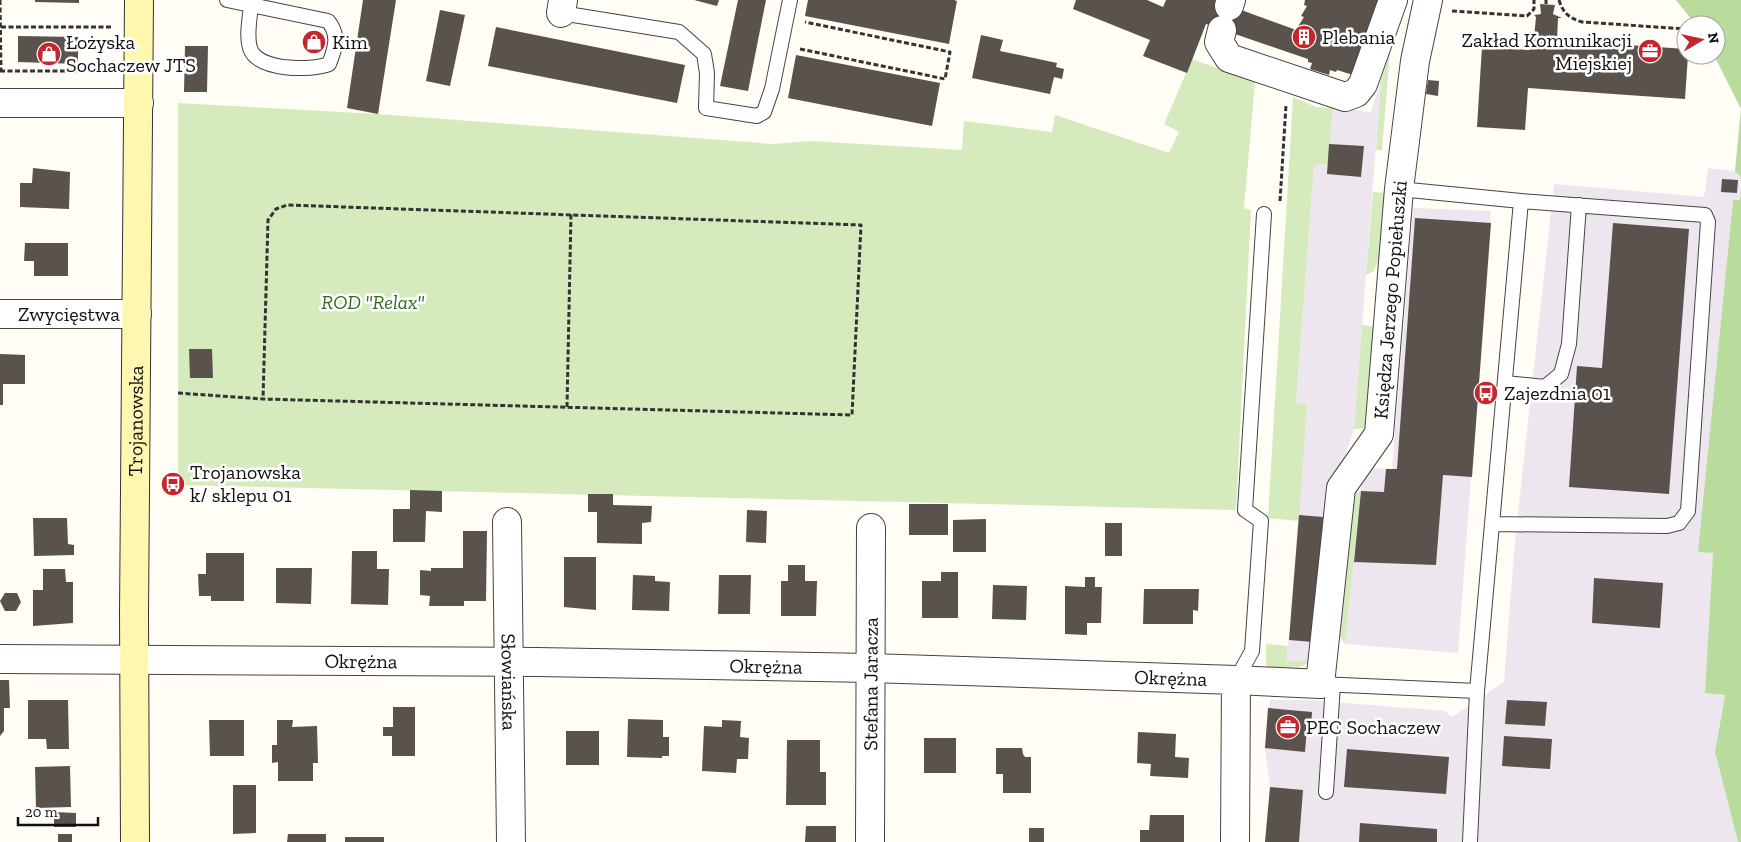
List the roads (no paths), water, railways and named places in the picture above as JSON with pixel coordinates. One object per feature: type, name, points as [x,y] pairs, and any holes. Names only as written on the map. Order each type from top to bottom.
[{"type":"street","name":"Trojanowska","points":[[135,842],[134,659],[139,0]]},
{"type":"street","points":[[1227,12],[1219,42],[1229,58],[1345,96],[1356,93],[1363,84],[1393,0]]},
{"type":"street","name":"Księdza Jerzego Popiełuszki","points":[[1327,684],[1341,488],[1378,434],[1399,189],[1415,61],[1427,5]]},
{"type":"street","points":[[0,103],[138,103]]},
{"type":"street","name":"Zwycięstwa","points":[[0,314],[136,314]]},
{"type":"street","name":"Słowiańska","points":[[507,522],[511,842]]},
{"type":"street","name":"Stefana Jaracza","points":[[870,842],[871,528]]},
{"type":"street","name":"Okrężna","points":[[0,659],[510,662],[870,668],[1236,680],[1235,842]]},
{"type":"street","points":[[1236,680],[1327,684]]},
{"type":"lane","points":[[227,0],[328,21],[335,29],[335,48],[329,64],[317,68],[280,67],[258,60],[250,50],[251,5]]},
{"type":"lane","points":[[562,6],[679,32],[704,54],[707,73],[706,108],[757,116],[764,112],[772,89],[790,0]]},
{"type":"lane","points":[[1399,189],[1521,201],[1697,213],[1705,215],[1708,222],[1688,511],[1679,523],[1667,526],[1492,524]]},
{"type":"lane","points":[[1470,842],[1477,691],[1521,201]]},
{"type":"lane","points":[[1505,383],[1545,387],[1561,374],[1569,344],[1579,205]]},
{"type":"lane","points":[[1236,680],[1252,651],[1261,521],[1245,510],[1264,214]]},
{"type":"lane","points":[[1326,792],[1327,684],[1477,691]]},
{"type":"place","name":"Plebania","points":[[1304,37]]},
{"type":"place","name":"Kim","points":[[314,42]]},
{"type":"place","name":"Zakład Komunikacji Miejskiej","points":[[1650,51]]},
{"type":"place","name":"Łożyska Sochaczew JTS","points":[[49,54]]},
{"type":"place","name":"Zajezdnia 01","points":[[1486,393]]},
{"type":"place","name":"Trojanowska k/ sklepu 01","points":[[173,484]]},
{"type":"place","name":"PEC Sochaczew","points":[[1288,727]]},
{"type":"park label","name":"ROD \"Relax\"","points":[[373,302]]}]
